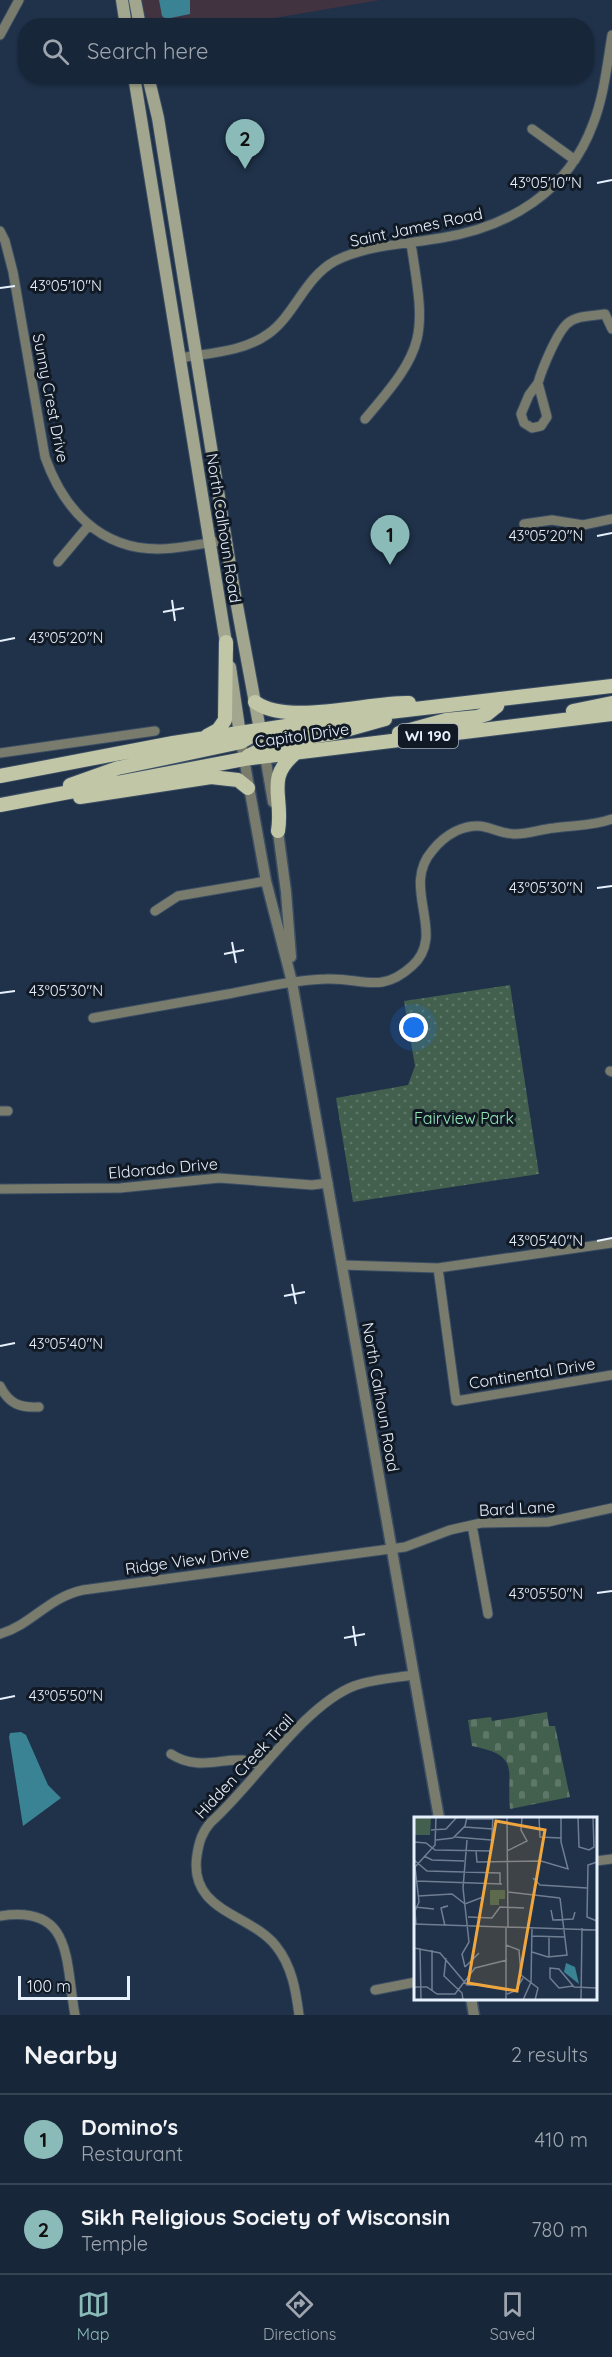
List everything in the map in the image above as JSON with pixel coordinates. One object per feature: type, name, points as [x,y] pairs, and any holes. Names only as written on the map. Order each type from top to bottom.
[{"type":"main road","points":[[122,0],[125,18]]},
{"type":"main road","points":[[135,0],[138,18]]},
{"type":"main road","name":"North Calhoun Road","points":[[135,84],[241,738]]},
{"type":"main road","name":"North Calhoun Road","points":[[150,84],[158,118],[264,751]]},
{"type":"main road","points":[[198,740],[218,730],[225,720],[226,642]]},
{"type":"main road","name":"Capitol Drive","points":[[260,730],[612,686]]},
{"type":"main road","points":[[372,742],[419,726],[487,714],[497,706],[499,699]]},
{"type":"main road","points":[[255,702],[271,709],[296,713],[384,702],[456,704]]},
{"type":"main road","points":[[519,725],[612,703]]},
{"type":"main road","points":[[244,759],[264,751],[426,708]]},
{"type":"main road","name":"Capitol Drive","points":[[264,751],[297,752],[612,714]]},
{"type":"main road","points":[[48,794],[90,776],[241,738],[260,730]]},
{"type":"main road","name":"Capitol Drive","points":[[0,776],[198,740],[241,738]]},
{"type":"main road","points":[[278,831],[281,816],[277,782],[279,770],[297,752]]},
{"type":"main road","name":"Capitol Drive","points":[[0,806],[48,794],[244,759]]},
{"type":"main road","points":[[0,806],[111,794],[211,777],[238,780],[248,789]]},
{"type":"street","points":[[0,35],[19,0]]},
{"type":"street","name":"Saint James Road","points":[[180,358],[244,346],[268,335],[314,278],[332,263],[354,254],[469,234],[505,221],[534,203],[559,180],[575,160],[588,137],[598,111],[612,35]]},
{"type":"street","points":[[532,129],[575,160]]},
{"type":"street","name":"Sunny Crest Drive","points":[[0,231],[13,272],[45,457],[60,494],[89,525],[130,546],[178,548],[227,540]]},
{"type":"street","points":[[365,419],[402,376],[416,345],[421,314],[411,244]]},
{"type":"street","points":[[605,315],[612,304]]},
{"type":"street","points":[[605,315],[612,329]]},
{"type":"street","points":[[538,383],[546,362],[569,322],[581,317],[605,315]]},
{"type":"street","points":[[524,524],[552,520],[583,525],[612,519]]},
{"type":"street","points":[[58,562],[89,525]]},
{"type":"street","points":[[0,753],[154,731]]},
{"type":"street","name":"North Calhoun Road","points":[[241,738],[248,789],[266,881],[292,982],[439,1817]]},
{"type":"street","name":"North Calhoun Road","points":[[264,751],[286,892],[292,982]]},
{"type":"street","points":[[93,1018],[292,982],[335,979],[367,984],[399,976],[414,964],[426,936],[426,921],[419,894],[421,868],[442,839],[457,830],[490,826],[514,834],[598,824],[612,819]]},
{"type":"street","points":[[155,912],[178,896],[266,881]]},
{"type":"street","name":"Eldorado Drive","points":[[0,1189],[120,1188],[219,1178],[312,1185],[328,1183]]},
{"type":"street","points":[[342,1265],[438,1268],[612,1243]]},
{"type":"street","name":"Continental Drive","points":[[438,1268],[456,1401],[612,1375]]},
{"type":"street","points":[[0,1386],[6,1397],[14,1403],[24,1408],[39,1407]]},
{"type":"street","name":"Bard Lane","points":[[390,1547],[416,1544],[450,1530],[471,1526],[494,1522],[548,1522],[612,1508]]},
{"type":"street","points":[[471,1526],[488,1614]]},
{"type":"street","name":"Ridge View Drive","points":[[0,1634],[19,1626],[59,1596],[83,1590],[390,1547]]},
{"type":"street","name":"Hidden Creek Trail","points":[[299,2015],[295,1985],[276,1945],[216,1906],[197,1877],[196,1862],[203,1831],[317,1710],[338,1694],[355,1686],[378,1680],[413,1675]]},
{"type":"street","points":[[171,1754],[182,1761],[194,1764],[247,1760],[261,1767]]},
{"type":"street","points":[[597,1861],[612,1858]]},
{"type":"street","points":[[0,1916],[27,1914],[47,1920],[59,1934],[63,1944],[75,2015]]},
{"type":"street","points":[[375,1990],[414,1982]]},
{"type":"street","points":[[471,2000],[474,2015]]},
{"type":"shaded area","points":[[140,0],[380,0],[274,18],[143,18]]},
{"type":"shaded area","points":[[159,0],[190,0],[190,14],[171,18],[162,16]]},
{"type":"shaded area","points":[[21,1732],[26,1735],[48,1785],[61,1798],[23,1826],[9,1737],[10,1733]]},
{"type":"green space","name":"Fairview Park","points":[[510,985],[539,1174],[353,1202],[336,1098],[408,1085],[415,1066],[404,1001]]},
{"type":"green space","points":[[547,1712],[549,1726],[555,1726],[570,1797],[510,1809],[509,1775],[505,1760],[488,1750],[472,1746],[468,1720],[491,1717],[492,1721]]},
{"type":"place","name":"Sikh Religious Society of Wisconsin","points":[[245,169]]},
{"type":"place","name":"Domino's","points":[[390,565]]}]
